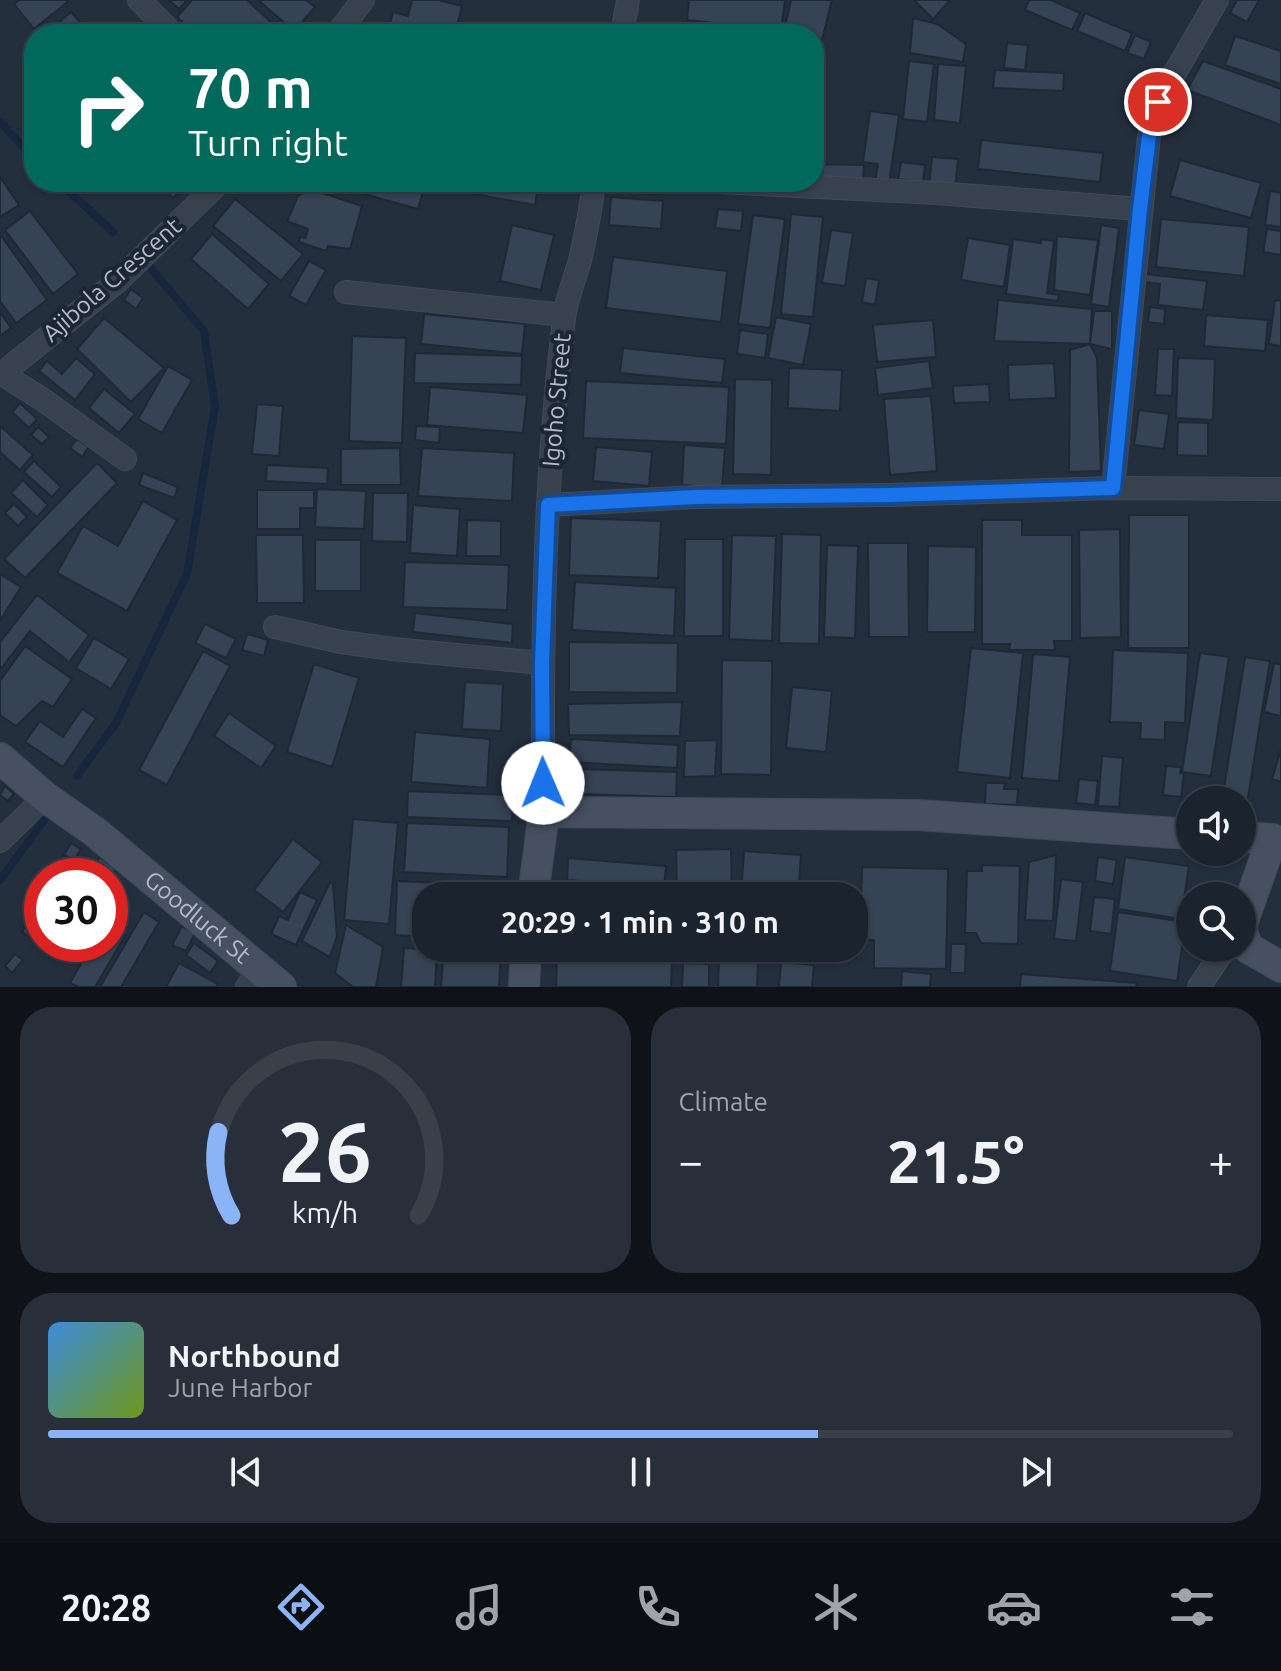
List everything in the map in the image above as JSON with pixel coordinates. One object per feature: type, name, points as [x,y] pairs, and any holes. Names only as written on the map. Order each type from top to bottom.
[{"type":"street","points":[[139,0],[163,24]]},
{"type":"street","points":[[345,24],[363,0]]},
{"type":"street","points":[[624,24],[628,0]]},
{"type":"street","points":[[1113,488],[1149,136],[1158,102],[1217,0]]},
{"type":"street","points":[[824,187],[1140,209]]},
{"type":"street","name":"Ajibola Crescent","points":[[1,374],[118,281],[210,192]]},
{"type":"street","name":"Igoho Street","points":[[544,812],[542,663],[548,505],[564,315],[590,216],[593,192]]},
{"type":"street","points":[[346,292],[564,315]]},
{"type":"street","points":[[1,374],[42,399],[125,459]]},
{"type":"street","points":[[548,505],[695,497],[1113,488],[1281,489]]},
{"type":"street","points":[[275,627],[341,642],[542,663]]},
{"type":"street","name":"Goodluck St","points":[[0,758],[45,797],[95,832],[262,981]]},
{"type":"street","points":[[0,841],[45,797]]},
{"type":"street","points":[[535,882],[544,812],[918,815],[1176,833]]},
{"type":"street","points":[[1253,882],[1265,833]]},
{"type":"street","points":[[1256,953],[1281,967]]},
{"type":"street","points":[[524,987],[525,962]]},
{"type":"street","points":[[1199,987],[1216,962]]},
{"type":"building","points":[[19,0],[70,0],[40,24],[30,24],[14,4]]},
{"type":"building","points":[[169,0],[187,0],[179,9]]},
{"type":"building","points":[[192,0],[247,0],[273,24],[184,24],[177,17]]},
{"type":"building","points":[[258,0],[306,0],[315,7],[300,24],[286,24]]},
{"type":"building","points":[[412,0],[438,0],[462,6],[458,24],[390,24],[393,12],[408,16]]},
{"type":"building","points":[[689,0],[785,0],[782,24],[725,24],[687,20]]},
{"type":"building","points":[[791,0],[832,0],[824,32],[824,24],[786,24]]},
{"type":"building","points":[[914,0],[950,0],[933,19]]},
{"type":"building","points":[[1029,0],[1051,0],[1080,13],[1072,30],[1025,10]]},
{"type":"building","points":[[1237,0],[1259,0],[1247,22],[1230,13]]},
{"type":"building","points":[[71,12],[82,24],[57,24]]},
{"type":"building","points":[[1085,13],[1132,33],[1125,51],[1077,31]]},
{"type":"building","points":[[913,18],[937,24],[966,44],[963,62],[910,53]]},
{"type":"building","points":[[1135,35],[1151,42],[1144,59],[1127,53]]},
{"type":"building","points":[[1235,36],[1281,51],[1281,84],[1225,65]]},
{"type":"building","points":[[1007,43],[1028,45],[1025,70],[1004,68]]},
{"type":"building","points":[[909,61],[934,64],[927,122],[903,119]]},
{"type":"building","points":[[1203,61],[1281,89],[1281,125],[1187,90]]},
{"type":"building","points":[[938,64],[966,66],[960,123],[934,120]]},
{"type":"building","points":[[995,70],[1064,73],[1063,91],[993,88]]},
{"type":"building","points":[[870,111],[899,115],[889,184],[875,182],[878,164],[863,162]]},
{"type":"building","points":[[981,140],[1103,153],[1100,182],[978,169]]},
{"type":"building","points":[[932,157],[958,159],[955,190],[929,187]]},
{"type":"building","points":[[1180,160],[1261,183],[1251,218],[1170,196]]},
{"type":"building","points":[[901,162],[925,165],[923,183],[898,179]]},
{"type":"building","points":[[824,164],[864,165],[863,184],[824,182]]},
{"type":"building","points":[[0,177],[19,205],[0,217]]},
{"type":"building","points":[[1270,191],[1281,193],[1281,227],[1265,225]]},
{"type":"building","points":[[305,192],[319,192],[362,206],[350,249],[328,246],[326,251],[299,242],[300,237],[305,238],[308,229],[287,221],[298,196]]},
{"type":"building","points":[[356,192],[423,192],[418,209]]},
{"type":"building","points":[[464,192],[537,192],[535,205]]},
{"type":"building","points":[[611,197],[663,201],[661,229],[609,225]]},
{"type":"building","points":[[235,199],[303,254],[281,281],[213,226]]},
{"type":"building","points":[[718,209],[743,211],[741,231],[715,228]]},
{"type":"building","points":[[30,211],[78,274],[53,294],[5,230]]},
{"type":"building","points":[[791,214],[823,217],[813,317],[781,314]]},
{"type":"building","points":[[753,215],[785,219],[770,328],[738,324]]},
{"type":"building","points":[[1161,219],[1249,227],[1244,276],[1156,267]]},
{"type":"building","points":[[512,225],[554,235],[541,290],[500,281]]},
{"type":"building","points":[[1101,225],[1119,228],[1109,307],[1091,304]]},
{"type":"building","points":[[1267,229],[1281,231],[1281,255],[1263,252]]},
{"type":"building","points":[[831,230],[853,233],[845,286],[822,283]]},
{"type":"building","points":[[0,234],[47,300],[16,323],[0,301]]},
{"type":"building","points":[[212,234],[269,284],[248,309],[191,259]]},
{"type":"building","points":[[1057,236],[1098,240],[1090,295],[1054,290]]},
{"type":"building","points":[[968,238],[1010,245],[1004,287],[961,280]]},
{"type":"building","points":[[1013,239],[1041,243],[1041,239],[1054,241],[1047,293],[1059,295],[1058,301],[1006,294]]},
{"type":"building","points":[[613,257],[727,271],[721,322],[606,308]]},
{"type":"building","points":[[309,261],[326,270],[306,305],[289,296]]},
{"type":"building","points":[[1146,274],[1207,281],[1203,310],[1158,305],[1160,284],[1145,282]]},
{"type":"building","points":[[866,278],[879,280],[875,305],[862,302]]},
{"type":"building","points":[[131,289],[143,298],[136,309],[124,300]]},
{"type":"building","points":[[998,300],[1092,309],[1090,344],[994,341]]},
{"type":"building","points":[[1275,300],[1281,301],[1281,346],[1269,344]]},
{"type":"building","points":[[1150,307],[1165,309],[1164,324],[1148,322]]},
{"type":"building","points":[[1094,311],[1112,311],[1112,349],[1090,344]]},
{"type":"building","points":[[0,312],[11,328],[0,336]]},
{"type":"building","points":[[424,314],[525,324],[522,354],[421,344]]},
{"type":"building","points":[[1206,315],[1268,320],[1265,351],[1204,346]]},
{"type":"building","points":[[776,317],[811,324],[803,365],[768,358]]},
{"type":"building","points":[[104,318],[164,368],[131,402],[77,349]]},
{"type":"building","points":[[933,320],[936,357],[877,362],[873,325]]},
{"type":"building","points":[[740,330],[768,334],[765,358],[737,354]]},
{"type":"building","points":[[352,336],[406,338],[402,443],[349,441]]},
{"type":"building","points":[[1090,344],[1097,358],[1101,471],[1069,472],[1070,350]]},
{"type":"building","points":[[623,348],[725,359],[722,383],[620,373]]},
{"type":"building","points":[[1158,349],[1174,349],[1172,396],[1155,395]]},
{"type":"building","points":[[415,353],[522,356],[521,385],[414,383]]},
{"type":"building","points":[[76,358],[95,374],[75,400],[39,371],[47,361],[62,374]]},
{"type":"building","points":[[1178,358],[1215,359],[1213,420],[1176,418]]},
{"type":"building","points":[[929,361],[933,388],[878,395],[875,368]]},
{"type":"building","points":[[1054,363],[1056,398],[1009,400],[1008,365]]},
{"type":"building","points":[[168,366],[192,380],[162,433],[138,419]]},
{"type":"building","points":[[789,368],[842,370],[840,411],[788,408]]},
{"type":"building","points":[[735,379],[772,380],[771,475],[733,474]]},
{"type":"building","points":[[586,381],[729,387],[726,444],[583,438]]},
{"type":"building","points":[[989,384],[990,402],[954,403],[953,386]]},
{"type":"building","points":[[430,387],[527,395],[523,433],[427,425]]},
{"type":"building","points":[[104,389],[135,414],[119,433],[89,408]]},
{"type":"building","points":[[931,396],[937,471],[890,475],[884,399]]},
{"type":"building","points":[[20,403],[37,419],[29,428],[12,412]]},
{"type":"building","points":[[257,404],[283,406],[279,456],[252,454]]},
{"type":"building","points":[[1139,410],[1169,414],[1164,449],[1134,445]]},
{"type":"building","points":[[1178,422],[1208,423],[1208,456],[1177,455]]},
{"type":"building","points":[[0,426],[33,455],[20,470],[0,452]]},
{"type":"building","points":[[416,426],[440,427],[439,443],[415,440]]},
{"type":"building","points":[[38,427],[49,437],[42,444],[31,435]]},
{"type":"building","points":[[77,439],[89,447],[82,457],[70,448]]},
{"type":"building","points":[[684,445],[725,448],[722,488],[682,485]]},
{"type":"building","points":[[596,447],[652,452],[649,486],[593,481]]},
{"type":"building","points":[[400,448],[401,485],[341,485],[341,449]]},
{"type":"building","points":[[422,448],[514,453],[512,501],[418,496]]},
{"type":"building","points":[[34,461],[61,487],[52,497],[24,472]]},
{"type":"building","points":[[97,463],[117,483],[25,578],[4,559]]},
{"type":"building","points":[[267,465],[328,468],[327,484],[266,481]]},
{"type":"building","points":[[143,473],[178,487],[174,498],[139,485]]},
{"type":"building","points":[[23,480],[48,505],[37,517],[11,493]]},
{"type":"building","points":[[317,489],[366,491],[364,529],[315,527]]},
{"type":"building","points":[[257,490],[314,490],[314,508],[300,508],[300,529],[257,529]]},
{"type":"building","points":[[373,493],[408,493],[407,542],[372,541]]},
{"type":"building","points":[[143,501],[177,520],[127,611],[57,573],[83,526],[118,546]]},
{"type":"building","points":[[14,504],[27,517],[18,526],[5,513]]},
{"type":"building","points":[[413,505],[460,509],[457,556],[410,553]]},
{"type":"building","points":[[1129,515],[1189,515],[1189,648],[1128,648]]},
{"type":"building","points":[[571,518],[661,521],[658,578],[569,575]]},
{"type":"building","points":[[467,520],[501,521],[501,556],[466,556]]},
{"type":"building","points":[[982,520],[1022,520],[1022,535],[1072,535],[1072,641],[1054,641],[1055,650],[1009,650],[1010,644],[982,644]]},
{"type":"building","points":[[1120,529],[1121,637],[1080,638],[1079,530]]},
{"type":"building","points":[[782,534],[821,535],[819,644],[779,643]]},
{"type":"building","points":[[256,535],[303,535],[304,603],[257,603]]},
{"type":"building","points":[[732,535],[776,536],[772,641],[729,639]]},
{"type":"building","points":[[685,539],[723,539],[723,636],[684,636]]},
{"type":"building","points":[[315,540],[361,540],[361,591],[315,591]]},
{"type":"building","points":[[868,543],[908,543],[909,637],[869,637]]},
{"type":"building","points":[[827,545],[858,546],[855,638],[824,637]]},
{"type":"building","points":[[928,546],[976,547],[975,632],[927,632]]},
{"type":"building","points":[[405,562],[509,565],[507,610],[403,607]]},
{"type":"building","points":[[0,574],[21,587],[0,621]]},
{"type":"building","points":[[575,582],[676,588],[674,636],[572,630]]},
{"type":"building","points":[[37,595],[89,635],[69,662],[30,631],[0,670],[0,642]]},
{"type":"building","points":[[415,613],[513,624],[512,643],[413,632]]},
{"type":"building","points":[[205,624],[236,639],[226,658],[195,643]]},
{"type":"building","points":[[247,634],[268,640],[264,656],[242,650]]},
{"type":"building","points":[[94,638],[129,659],[111,689],[76,668]]},
{"type":"building","points":[[569,642],[678,643],[677,693],[569,692]]},
{"type":"building","points":[[25,646],[72,679],[53,707],[42,701],[16,726],[0,715],[0,681]]},
{"type":"building","points":[[971,648],[1023,653],[1010,778],[957,772]]},
{"type":"building","points":[[1113,650],[1188,653],[1185,723],[1165,722],[1165,740],[1140,739],[1141,723],[1110,722]]},
{"type":"building","points":[[203,651],[230,666],[167,785],[139,770]]},
{"type":"building","points":[[1200,653],[1229,657],[1211,776],[1182,772]]},
{"type":"building","points":[[1033,654],[1070,657],[1059,781],[1022,778]]},
{"type":"building","points":[[1245,657],[1270,661],[1250,786],[1224,786]]},
{"type":"building","points":[[722,660],[772,661],[771,775],[721,774]]},
{"type":"building","points":[[1274,663],[1281,665],[1281,716],[1264,712]]},
{"type":"building","points":[[314,664],[359,678],[332,767],[287,752]]},
{"type":"building","points":[[465,682],[503,684],[501,731],[462,729]]},
{"type":"building","points":[[792,687],[832,691],[826,752],[786,748]]},
{"type":"building","points":[[682,702],[680,736],[569,735],[568,704]]},
{"type":"building","points":[[82,709],[96,718],[63,767],[25,742],[40,721],[63,737]]},
{"type":"building","points":[[229,713],[276,746],[261,768],[214,736]]},
{"type":"building","points":[[415,732],[490,739],[487,788],[411,782]]},
{"type":"building","points":[[571,739],[678,745],[677,768],[569,762]]},
{"type":"building","points":[[717,740],[715,776],[684,777],[685,741]]},
{"type":"building","points":[[1281,749],[1281,782],[1272,779]]},
{"type":"building","points":[[1102,756],[1123,758],[1119,807],[1098,806]]},
{"type":"building","points":[[1166,766],[1181,767],[1180,773],[1184,774],[1182,786],[1176,786],[1176,796],[1163,795]]},
{"type":"building","points":[[578,769],[677,772],[676,797],[577,794]]},
{"type":"building","points":[[1079,779],[1098,781],[1095,805],[1076,803]]},
{"type":"building","points":[[986,783],[1005,783],[1004,789],[1018,789],[1017,805],[985,804]]},
{"type":"building","points":[[5,786],[14,794],[8,801],[0,795]]},
{"type":"building","points":[[408,791],[513,795],[512,821],[407,817]]},
{"type":"building","points":[[353,819],[398,823],[389,924],[344,920]]},
{"type":"building","points":[[407,823],[509,827],[507,877],[404,872]]},
{"type":"building","points":[[293,839],[322,862],[283,912],[254,890]]},
{"type":"building","points":[[71,843],[81,849],[75,858],[64,855]]},
{"type":"building","points":[[731,849],[732,882],[677,882],[676,850]]},
{"type":"building","points":[[744,851],[801,855],[799,882],[742,882]]},
{"type":"building","points":[[1056,855],[1053,921],[1025,920],[1029,862]]},
{"type":"building","points":[[1098,857],[1117,860],[1113,884],[1095,881]]},
{"type":"building","points":[[1125,857],[1189,866],[1187,882],[1176,882],[1176,918],[1118,909]]},
{"type":"building","points":[[568,858],[666,866],[664,882],[567,880]]},
{"type":"building","points":[[982,865],[1020,866],[1018,944],[981,943],[976,933],[965,933],[967,871],[982,871]]},
{"type":"building","points":[[862,867],[948,869],[946,969],[874,968],[874,940],[868,940],[868,882],[862,882]]},
{"type":"building","points":[[1061,879],[1083,882],[1076,941],[1054,939]]},
{"type":"building","points":[[397,881],[419,882],[412,882],[412,936],[395,935]]},
{"type":"building","points":[[330,882],[333,884],[337,936],[330,957],[302,941]]},
{"type":"building","points":[[300,892],[317,900],[296,945],[271,934],[279,916],[288,920]]},
{"type":"building","points":[[1094,897],[1115,899],[1111,934],[1090,931]]},
{"type":"building","points":[[144,912],[159,922],[121,987],[100,987],[115,962],[128,962],[128,939]]},
{"type":"building","points":[[1118,912],[1176,921],[1176,962],[1180,962],[1177,981],[1110,971]]},
{"type":"building","points":[[346,925],[383,947],[376,987],[353,987],[335,973]]},
{"type":"building","points":[[182,926],[195,933],[186,951],[172,945]]},
{"type":"building","points":[[194,943],[218,961],[210,973],[186,955]]},
{"type":"building","points":[[951,944],[966,944],[965,973],[950,973]]},
{"type":"building","points":[[404,948],[412,948],[412,962],[436,962],[435,987],[401,987]]},
{"type":"building","points":[[15,954],[23,960],[12,973],[5,966]]},
{"type":"building","points":[[82,962],[110,962],[95,987],[78,987],[70,983]]},
{"type":"building","points":[[443,962],[500,962],[499,987],[441,987]]},
{"type":"building","points":[[557,962],[672,962],[671,987],[556,987]]},
{"type":"building","points":[[719,962],[758,962],[757,987],[718,987]]},
{"type":"building","points":[[781,962],[814,965],[812,987],[779,987]]},
{"type":"building","points":[[179,963],[218,984],[216,987],[166,987]]},
{"type":"building","points":[[683,963],[709,964],[709,987],[682,987]]},
{"type":"building","points":[[902,971],[931,974],[930,987],[901,987]]},
{"type":"building","points":[[1021,974],[1137,983],[1136,987],[1020,987]]},
{"type":"waterway","points":[[0,122],[24,147]]},
{"type":"waterway","points":[[70,192],[113,232]]},
{"type":"waterway","points":[[77,776],[116,723],[187,574],[215,407],[204,331],[144,260]]},
{"type":"waterway","points":[[0,880],[45,819]]},
{"type":"route","points":[[543,783],[542,663],[548,505],[695,497],[1113,488],[1140,209],[1149,136],[1158,102]]}]
